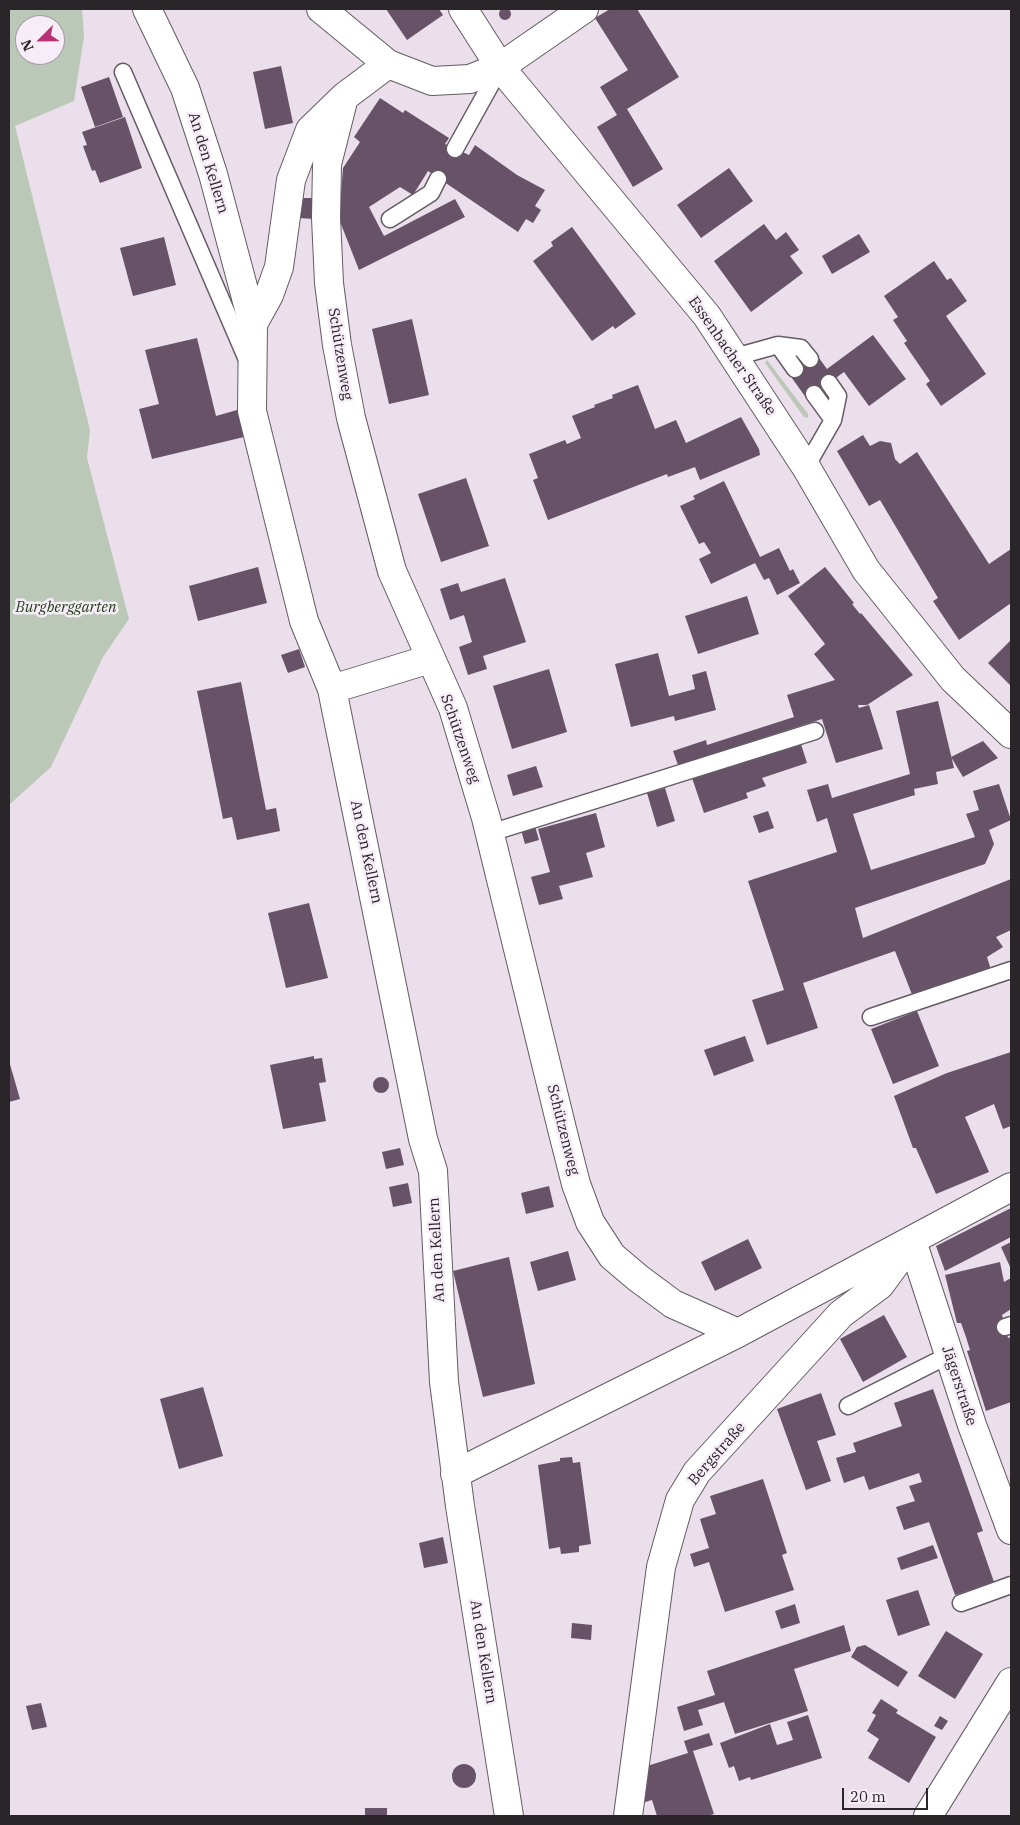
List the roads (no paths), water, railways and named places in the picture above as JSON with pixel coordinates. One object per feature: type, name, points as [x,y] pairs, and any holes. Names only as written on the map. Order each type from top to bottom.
[{"type":"street","name":"An den Kellern","points":[[147,9],[185,88],[213,174],[253,324],[252,410],[304,622],[332,689],[424,1139],[433,1171],[444,1382],[456,1474],[509,1816]]},
{"type":"street","points":[[321,9],[388,64],[432,81],[470,79],[500,67],[584,9]]},
{"type":"street","name":"Essenbacher Straße","points":[[463,9],[500,67],[708,316],[806,467],[866,570],[953,679],[1011,734]]},
{"type":"street","points":[[344,97],[388,64]]},
{"type":"street","name":"An den Kellern","points":[[253,324],[268,295],[279,267],[291,180],[310,130],[344,97]]},
{"type":"street","name":"Schützenweg","points":[[344,97],[328,164],[326,218],[329,283],[337,345],[351,418],[392,571],[452,708],[490,833],[576,1184],[590,1222],[612,1256],[673,1304],[738,1333]]},
{"type":"street","points":[[332,689],[430,659]]},
{"type":"street","name":"Bergstraße","points":[[456,1474],[738,1333],[1011,1187]]},
{"type":"street","name":"Bergstraße","points":[[628,1816],[661,1568],[680,1500],[697,1472],[841,1314],[880,1285],[912,1241]]},
{"type":"street","name":"Jägerstraße","points":[[912,1241],[972,1425],[1011,1530]]},
{"type":"street","points":[[928,1816],[1011,1682]]},
{"type":"lane","points":[[455,149],[500,67]]},
{"type":"lane","points":[[122,72],[252,373]]},
{"type":"lane","points":[[390,219],[431,193],[438,180]]},
{"type":"lane","points":[[735,357],[778,345],[801,348],[810,359]]},
{"type":"lane","points":[[778,345],[795,369]]},
{"type":"lane","points":[[806,467],[833,420],[838,396],[829,383]]},
{"type":"lane","points":[[814,394],[833,420]]},
{"type":"lane","points":[[490,833],[815,731]]},
{"type":"lane","points":[[871,1017],[1011,970]]},
{"type":"lane","points":[[848,1406],[949,1355]]},
{"type":"lane","points":[[961,1603],[1011,1585]]},
{"type":"park label","name":"Burgberggarten","points":[[66,608]]}]
